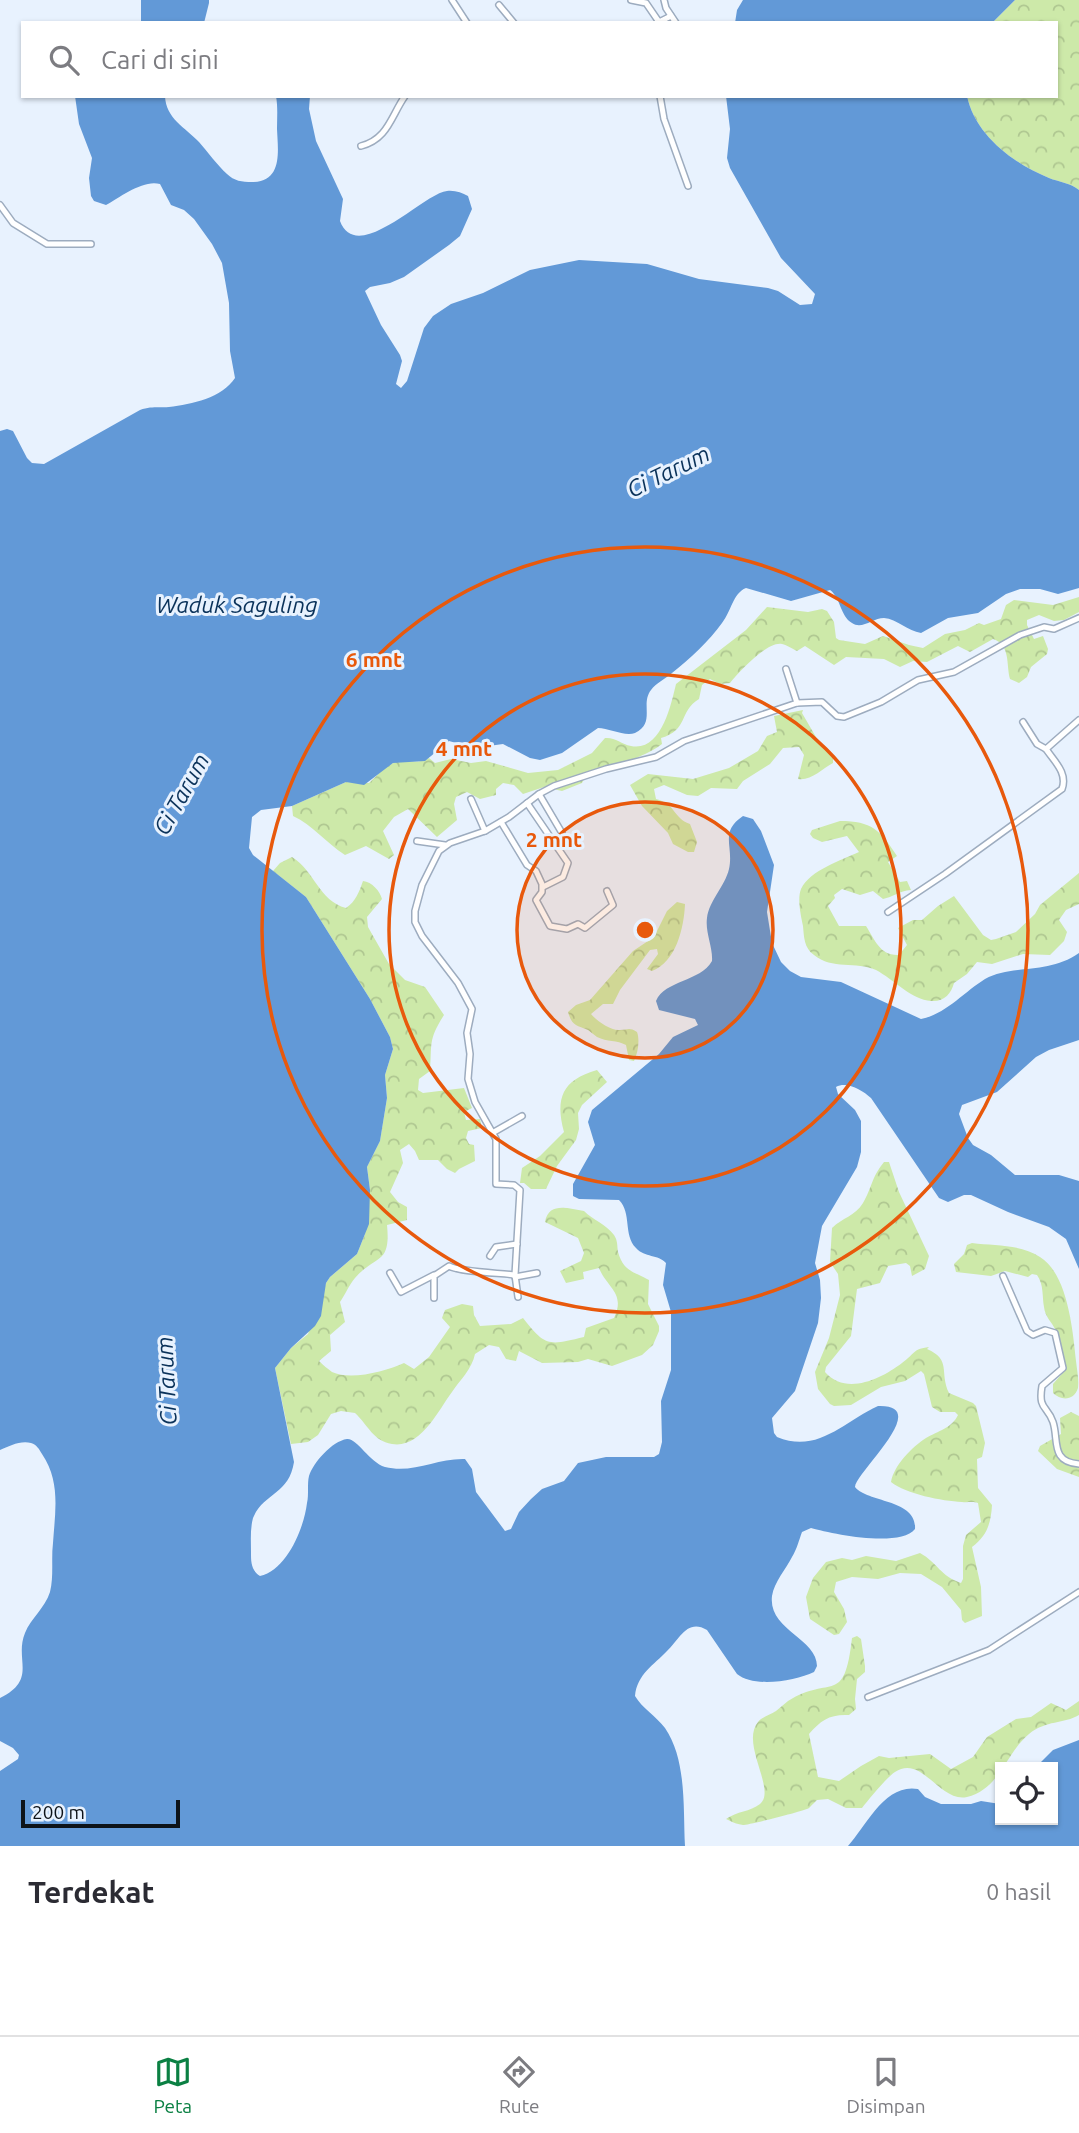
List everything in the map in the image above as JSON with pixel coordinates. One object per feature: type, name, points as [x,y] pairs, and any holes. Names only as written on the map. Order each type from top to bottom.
[{"type":"street","points":[[452,0],[466,21]]},
{"type":"street","points":[[631,0],[646,4],[658,21]]},
{"type":"street","points":[[664,0],[675,21]]},
{"type":"street","points":[[499,5],[512,21]]},
{"type":"street","points":[[661,21],[671,16]]},
{"type":"street","points":[[361,146],[370,144],[384,134],[404,98]]},
{"type":"street","points":[[660,98],[664,119],[688,186]]},
{"type":"street","points":[[0,205],[13,223],[47,244],[91,244]]},
{"type":"street","points":[[417,841],[444,845],[485,831],[554,786],[606,769],[656,757],[684,741],[797,703],[822,702],[837,716],[844,717],[881,702],[924,678],[954,672],[1020,635],[1044,627],[1054,629],[1078,621]]},
{"type":"street","points":[[786,668],[797,703]]},
{"type":"street","points":[[1046,749],[1079,720]]},
{"type":"street","points":[[888,912],[1062,789],[1062,771],[1046,749],[1037,744],[1023,722]]},
{"type":"street","points":[[539,794],[562,833]]},
{"type":"street","points":[[471,799],[485,831]]},
{"type":"street","points":[[527,803],[568,863],[563,877],[542,887]]},
{"type":"street","points":[[501,822],[527,865],[536,871],[542,887],[542,893],[536,899],[542,916],[550,926],[561,929],[578,924],[585,928],[613,905],[607,891]]},
{"type":"street","points":[[444,845],[422,885],[415,922],[422,936],[458,982],[472,1009],[467,1033],[470,1054],[468,1079],[475,1102],[494,1132],[497,1144],[496,1184],[514,1185],[520,1190],[515,1276],[519,1297]]},
{"type":"street","points":[[494,1132],[522,1116]]},
{"type":"street","points":[[490,1256],[496,1247],[517,1244]]},
{"type":"street","points":[[390,1273],[401,1292],[450,1266],[457,1271],[478,1270],[515,1276],[537,1273]]},
{"type":"street","points":[[434,1275],[435,1298]]},
{"type":"street","points":[[1003,1276],[1027,1331],[1033,1335],[1045,1330],[1055,1333],[1063,1368],[1042,1386],[1042,1406],[1053,1423],[1057,1451],[1068,1461],[1079,1464]]},
{"type":"street","points":[[868,1696],[989,1650],[1079,1592]]},
{"type":"green space","points":[[1015,0],[1079,0],[1079,190],[1036,172],[1010,156],[987,135],[971,110],[968,98],[1058,98],[1058,21],[994,21]]},
{"type":"green space","points":[[1079,597],[1079,612],[1064,620],[1054,621],[1039,615],[1027,620],[1034,639],[1043,636],[1048,649],[1047,654],[1031,667],[1027,677],[1019,683],[1010,679],[1003,646],[993,639],[970,652],[958,646],[927,662],[913,661],[900,667],[884,659],[846,657],[834,665],[805,646],[797,651],[776,644],[754,658],[730,683],[720,684],[710,679],[702,685],[699,699],[688,709],[680,726],[670,735],[661,738],[662,744],[654,750],[587,773],[582,783],[562,791],[544,787],[523,794],[514,785],[503,783],[496,789],[496,795],[480,799],[467,792],[456,797],[454,804],[457,820],[437,837],[408,809],[394,817],[383,831],[394,855],[389,859],[366,846],[345,855],[293,816],[292,806],[346,782],[369,783],[396,762],[429,758],[435,763],[451,759],[471,763],[486,761],[528,773],[558,770],[592,753],[605,738],[631,746],[641,746],[650,742],[663,725],[676,684],[746,630],[767,607],[808,612],[822,609],[827,611],[834,622],[836,638],[839,640],[865,644],[883,636],[923,648],[945,634],[1001,619],[1006,605],[1014,600],[1053,605]]},
{"type":"green space","points":[[803,710],[802,713],[820,744],[833,758],[833,763],[812,776],[798,779],[804,755],[799,747],[783,748],[770,764],[743,781],[737,789],[711,788],[698,796],[687,795],[664,785],[654,789],[656,799],[663,801],[690,824],[697,842],[694,852],[688,852],[673,844],[668,833],[642,806],[630,785],[648,774],[693,779],[729,768],[758,751],[767,736],[777,732],[774,716]]},
{"type":"green space","points":[[840,821],[868,825],[880,834],[897,856],[888,862],[900,882],[907,881],[911,890],[883,899],[873,891],[860,895],[842,889],[834,895],[835,898],[828,906],[839,926],[866,926],[887,953],[899,955],[907,945],[898,928],[913,920],[922,920],[954,896],[983,935],[991,940],[1016,932],[1035,914],[1040,905],[1079,873],[1079,904],[1066,910],[1059,920],[1067,932],[1064,941],[1050,955],[1023,954],[992,964],[977,962],[967,974],[954,983],[946,996],[936,1001],[917,997],[868,967],[821,960],[808,949],[805,942],[800,893],[811,876],[859,852],[847,836],[822,842],[810,834],[812,830]]},
{"type":"green space","points":[[292,857],[306,869],[329,899],[346,908],[355,899],[363,881],[377,890],[382,899],[367,917],[368,927],[389,964],[405,980],[425,987],[444,1015],[433,1037],[430,1071],[419,1079],[418,1090],[423,1093],[464,1088],[472,1108],[464,1112],[466,1120],[480,1119],[482,1128],[468,1131],[466,1138],[469,1144],[474,1145],[475,1161],[455,1173],[438,1160],[419,1160],[409,1144],[400,1150],[403,1163],[390,1192],[398,1202],[407,1207],[407,1220],[387,1225],[388,1238],[384,1253],[363,1270],[349,1287],[340,1302],[345,1322],[330,1335],[331,1351],[319,1361],[332,1372],[349,1376],[378,1372],[404,1363],[414,1369],[429,1357],[450,1327],[442,1318],[445,1310],[462,1304],[473,1306],[480,1326],[511,1324],[523,1318],[537,1335],[549,1342],[584,1337],[586,1328],[614,1318],[617,1296],[599,1268],[583,1272],[584,1279],[566,1283],[560,1271],[581,1261],[584,1253],[578,1238],[545,1222],[551,1211],[560,1208],[584,1211],[611,1231],[617,1241],[623,1264],[649,1280],[648,1304],[659,1331],[653,1345],[642,1355],[612,1366],[588,1359],[578,1362],[542,1363],[519,1351],[516,1361],[506,1359],[499,1347],[489,1345],[475,1354],[469,1369],[435,1417],[412,1440],[392,1444],[380,1440],[355,1413],[341,1411],[331,1414],[318,1435],[308,1442],[291,1444],[275,1368],[291,1348],[308,1334],[326,1283],[357,1254],[365,1234],[370,1190],[367,1167],[380,1141],[387,1098],[385,1075],[393,1049],[390,1037],[370,999],[306,897],[273,871],[280,863]]},
{"type":"green space","points":[[677,902],[685,904],[683,923],[677,943],[667,960],[652,971],[647,969],[658,954],[657,949],[650,950],[620,990],[613,1004],[603,1004],[591,1014],[613,1029],[630,1029],[637,1032],[637,1054],[634,1061],[629,1060],[626,1045],[597,1037],[575,1024],[568,1012],[576,1005],[590,1000],[633,951],[654,937],[667,911]]},
{"type":"green space","points":[[597,1070],[607,1082],[582,1105],[578,1113],[579,1129],[576,1140],[557,1166],[546,1189],[531,1189],[520,1183],[522,1168],[540,1156],[564,1132],[560,1109],[564,1092],[576,1079]]},
{"type":"green space","points":[[884,1162],[889,1162],[899,1192],[929,1256],[925,1269],[912,1276],[910,1266],[906,1263],[888,1266],[880,1283],[857,1289],[851,1336],[826,1367],[825,1372],[843,1383],[864,1382],[884,1375],[916,1351],[929,1347],[927,1349],[935,1353],[942,1362],[949,1393],[976,1406],[985,1443],[982,1457],[977,1459],[978,1488],[992,1505],[987,1529],[972,1547],[981,1587],[982,1616],[965,1623],[961,1610],[942,1587],[921,1574],[900,1573],[878,1579],[852,1577],[836,1582],[834,1592],[844,1609],[847,1622],[839,1634],[834,1635],[810,1619],[806,1597],[813,1578],[826,1562],[866,1556],[896,1561],[920,1553],[948,1577],[961,1583],[966,1535],[981,1522],[978,1503],[925,1496],[891,1482],[896,1469],[910,1451],[948,1426],[958,1415],[955,1412],[940,1412],[932,1407],[921,1371],[905,1381],[881,1387],[851,1405],[834,1406],[818,1389],[815,1372],[829,1338],[840,1295],[838,1274],[830,1262],[832,1228],[860,1207]]},
{"type":"green space","points":[[972,1243],[1016,1248],[1032,1253],[1049,1265],[1057,1276],[1067,1304],[1073,1335],[1078,1381],[1074,1395],[1063,1398],[1053,1393],[1053,1384],[1066,1369],[1058,1335],[1045,1311],[1042,1287],[1037,1275],[1028,1277],[1005,1271],[991,1276],[956,1272],[954,1264],[964,1254],[967,1245]]},
{"type":"green space","points":[[1071,1412],[1079,1416],[1079,1477],[1057,1469],[1038,1451],[1040,1446],[1061,1434],[1060,1418]]},
{"type":"green space","points":[[857,1636],[861,1639],[865,1666],[865,1672],[857,1679],[856,1709],[849,1715],[826,1719],[809,1734],[818,1777],[839,1781],[879,1756],[889,1758],[930,1754],[951,1769],[973,1757],[987,1737],[1016,1719],[1031,1717],[1051,1703],[1066,1710],[1079,1701],[1079,1715],[1042,1726],[1029,1734],[1007,1762],[995,1762],[995,1779],[978,1793],[967,1797],[948,1793],[923,1774],[905,1768],[895,1772],[862,1808],[846,1808],[828,1799],[817,1800],[805,1810],[743,1825],[726,1819],[756,1807],[764,1797],[753,1742],[758,1722],[803,1693],[840,1681],[849,1659],[852,1638]]},
{"type":"water","points":[[141,0],[209,0],[204,21],[141,21]]},
{"type":"water","points":[[743,0],[1015,0],[994,21],[735,21],[737,10]]},
{"type":"water","name":"Waduk Saguling","points":[[75,98],[165,98],[169,111],[177,122],[223,170],[235,180],[262,181],[274,171],[278,155],[276,98],[310,98],[309,109],[316,141],[343,199],[340,221],[349,233],[361,236],[375,232],[447,191],[468,196],[472,209],[460,236],[404,277],[365,291],[381,325],[400,355],[402,361],[396,384],[401,388],[407,381],[424,328],[433,316],[451,304],[483,293],[530,270],[579,260],[647,264],[699,279],[768,288],[800,305],[812,304],[815,294],[781,258],[730,168],[727,158],[730,129],[726,98],[968,98],[978,123],[1010,156],[1036,172],[1079,190],[1079,588],[1058,594],[1040,589],[1020,589],[1006,594],[978,613],[948,618],[921,633],[884,618],[856,625],[845,616],[830,590],[791,601],[746,588],[735,598],[725,619],[705,643],[651,690],[645,724],[635,733],[598,728],[562,753],[540,760],[530,758],[503,744],[474,748],[449,741],[425,761],[393,763],[364,785],[346,782],[292,806],[261,810],[252,817],[249,848],[253,855],[306,897],[370,999],[390,1037],[393,1049],[385,1075],[387,1098],[380,1141],[367,1167],[370,1190],[369,1224],[357,1254],[326,1283],[321,1316],[315,1326],[291,1348],[275,1368],[294,1462],[287,1481],[263,1503],[253,1518],[251,1562],[260,1576],[278,1566],[298,1536],[308,1500],[308,1479],[311,1471],[324,1453],[347,1439],[355,1442],[379,1464],[395,1469],[465,1459],[472,1469],[476,1492],[505,1531],[511,1529],[519,1512],[531,1499],[542,1489],[564,1481],[578,1463],[606,1457],[654,1457],[659,1454],[662,1442],[661,1401],[671,1370],[671,1312],[663,1285],[666,1263],[640,1251],[632,1243],[625,1211],[619,1200],[579,1199],[573,1196],[573,1184],[595,1145],[588,1122],[592,1110],[659,1054],[673,1037],[698,1025],[695,1019],[659,1010],[656,1001],[667,989],[699,973],[712,961],[707,918],[729,869],[731,828],[743,816],[753,819],[761,831],[774,865],[767,912],[772,943],[781,962],[801,977],[841,982],[921,1019],[939,1012],[996,974],[1055,964],[1079,953],[1079,1040],[1036,1057],[997,1092],[962,1105],[959,1114],[973,1145],[991,1155],[1015,1175],[1059,1175],[1079,1181],[1079,1269],[1066,1239],[1049,1227],[971,1195],[948,1202],[939,1198],[871,1098],[850,1086],[836,1087],[838,1094],[855,1110],[861,1121],[861,1152],[857,1167],[822,1226],[815,1263],[821,1298],[818,1323],[795,1391],[772,1418],[774,1433],[777,1437],[805,1442],[830,1434],[878,1406],[893,1408],[898,1416],[896,1427],[855,1487],[908,1512],[914,1519],[915,1529],[907,1535],[881,1539],[811,1528],[802,1532],[794,1554],[775,1586],[773,1608],[784,1626],[815,1656],[817,1666],[814,1672],[775,1682],[744,1678],[737,1674],[707,1630],[694,1627],[684,1632],[643,1676],[635,1696],[665,1728],[677,1755],[682,1785],[685,1846],[0,1846],[0,1771],[18,1759],[19,1755],[0,1741],[0,1698],[12,1691],[22,1676],[22,1643],[25,1633],[50,1592],[55,1509],[52,1475],[38,1447],[23,1442],[0,1450],[0,431],[13,431],[27,458],[32,463],[44,464],[140,410],[178,406],[206,399],[222,391],[235,378],[230,351],[229,303],[222,263],[212,244],[194,219],[184,210],[171,205],[160,184],[140,186],[106,205],[94,201],[89,178],[92,158],[79,124]]},
{"type":"water","points":[[1079,1740],[1079,1846],[848,1846],[886,1799],[906,1789],[918,1789],[925,1797],[941,1804],[971,1804],[981,1801],[995,1803],[995,1825],[1058,1825],[1058,1762],[1041,1762],[1053,1750]]},
{"type":"water label","name":"Ci Tarum","points":[[668,471]]},
{"type":"water label","name":"Ci Tarum","points":[[181,794]]},
{"type":"water label","name":"Ci Tarum","points":[[166,1381]]}]
